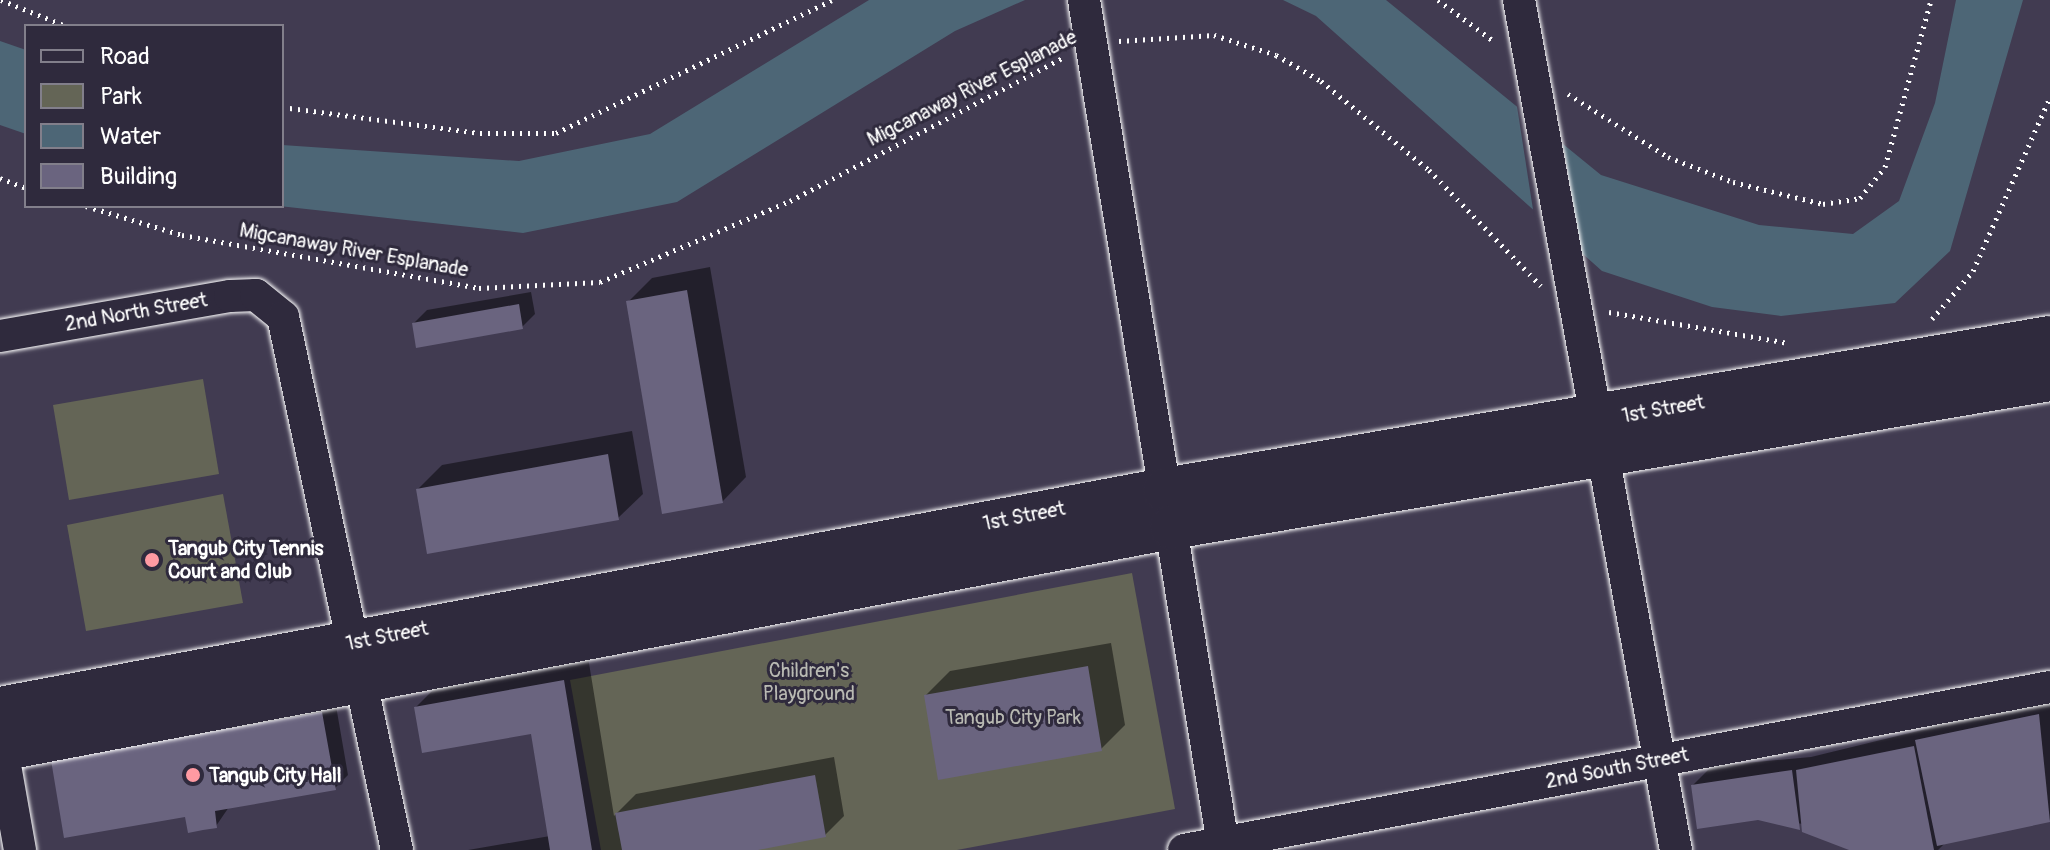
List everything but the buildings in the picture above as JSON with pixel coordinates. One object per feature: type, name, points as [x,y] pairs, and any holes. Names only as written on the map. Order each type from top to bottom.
[{"type":"main road","name":"1st Street","points":[[0,736],[360,661],[1168,508],[1600,440],[2001,368],[2050,338]]},
{"type":"main road","name":"1st Street","points":[[2001,368],[2050,379]]},
{"type":"street","points":[[1519,0],[1560,245],[1600,440],[1676,850]]},
{"type":"street","points":[[1088,24],[1224,846]]},
{"type":"street","name":"2nd North Street","points":[[0,336],[230,296],[270,302],[293,343],[360,661]]},
{"type":"street","points":[[360,661],[397,850]]},
{"type":"street","name":"2nd South Street","points":[[1184,850],[1224,846],[2050,687]]},
{"type":"street","points":[[0,736],[20,850]]},
{"type":"path","points":[[1,0],[61,24]]},
{"type":"path","points":[[284,107],[480,133],[556,133],[832,0]]},
{"type":"path","points":[[1438,0],[1533,81],[1668,157],[1823,204],[1860,198],[1885,167],[1931,0]]},
{"type":"path","name":"Migcanaway River Esplanade","points":[[93,208],[182,235],[435,282],[543,289],[600,282],[790,201],[1088,24],[1214,35],[1276,55],[1377,122],[1525,274],[1572,303],[1660,325],[1804,344]]},
{"type":"path","points":[[1920,327],[1950,306],[1973,271],[2050,97]]},
{"type":"path","points":[[0,178],[24,187]]},
{"type":"green space","points":[[203,379],[219,474],[69,500],[53,405]]},
{"type":"green space","points":[[223,494],[243,603],[86,631],[67,525]]},
{"type":"green space","name":"Tangub City Park","points":[[1132,573],[1175,809],[957,850],[601,850],[570,680]]},
{"type":"water","points":[[869,0],[1025,0],[955,31],[677,202],[523,233],[284,207],[284,145],[519,161],[650,134]]},
{"type":"water","points":[[1283,0],[1386,0],[1601,175],[1759,225],[1853,234],[1899,201],[1935,103],[1956,0],[2023,0],[1950,251],[1895,303],[1781,316],[1712,307],[1602,271],[1316,16]]},
{"type":"water","points":[[0,41],[24,49],[24,133],[0,125]]},
{"type":"pier","points":[[1516,100],[1562,138],[1581,250],[1534,216]]},
{"type":"place","name":"Tangub City Tennis Court and Club","points":[[152,560]]},
{"type":"place","name":"Tangub City Hall","points":[[193,775]]},
{"type":"park label","name":"Children's Playground","points":[[809,682]]}]
